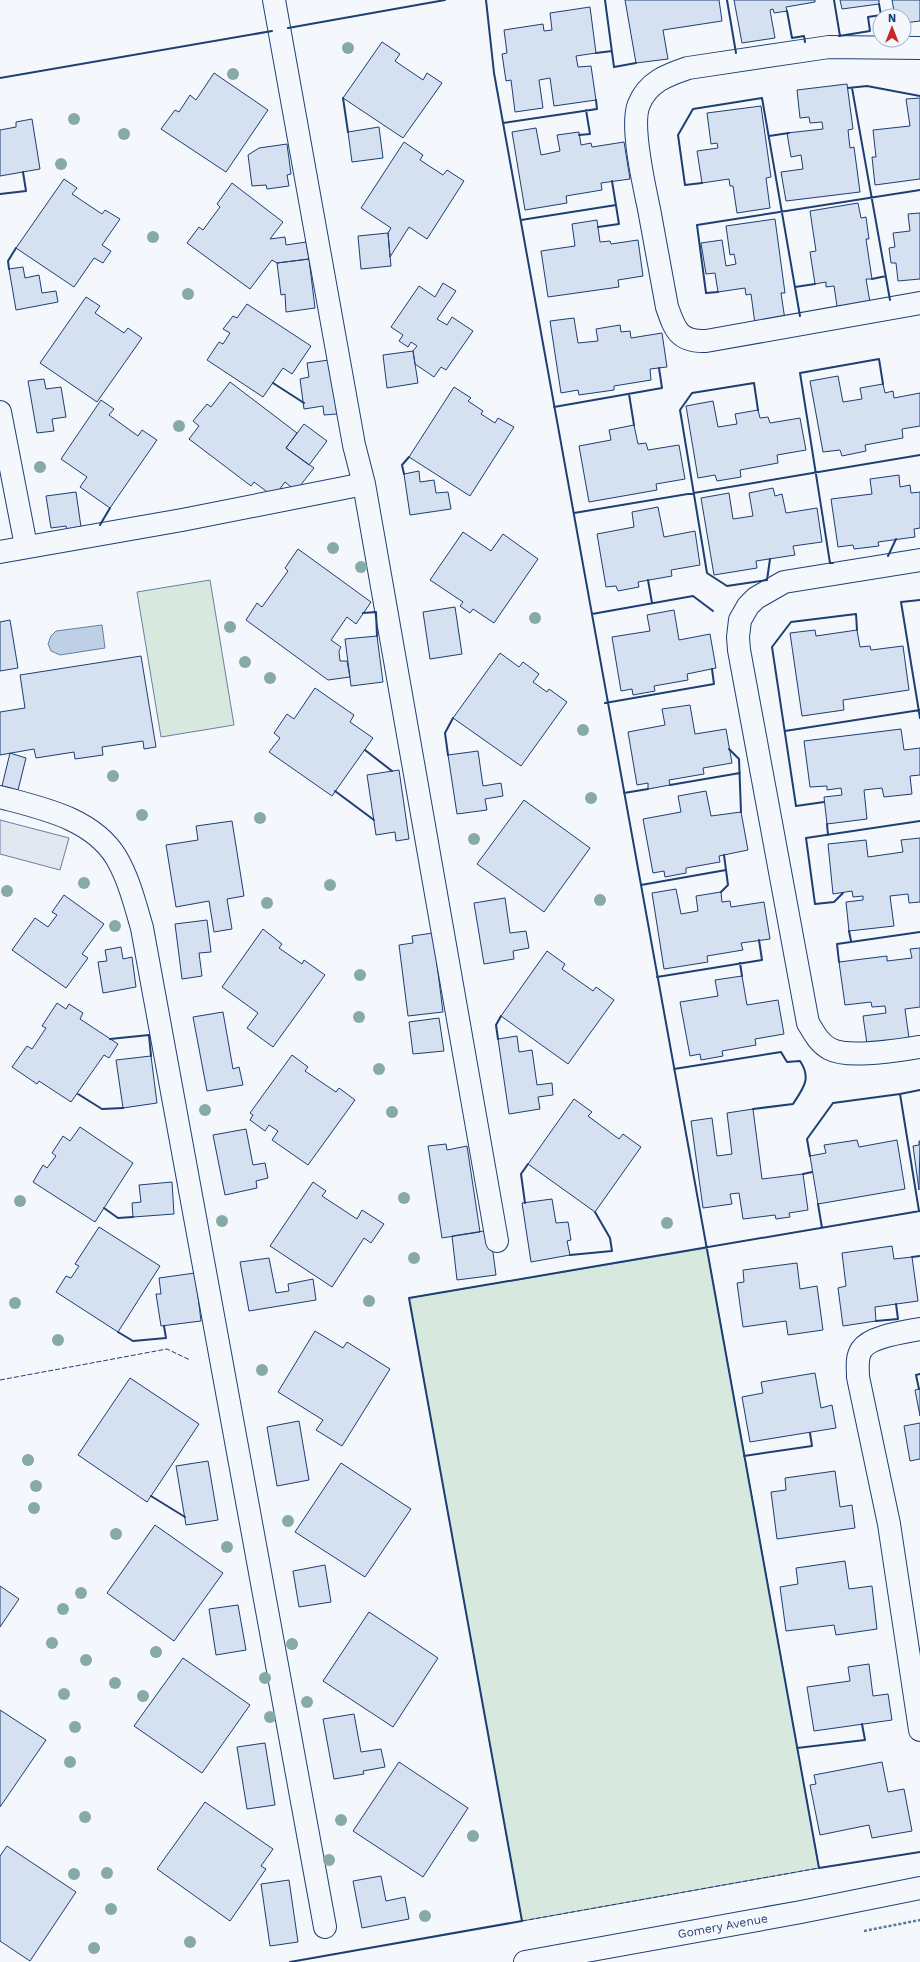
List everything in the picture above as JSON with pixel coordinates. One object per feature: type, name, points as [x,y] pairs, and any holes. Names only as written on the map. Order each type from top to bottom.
[{"type":"street","points":[[274,0],[353,439],[364,484],[497,1241]]},
{"type":"street","points":[[920,48],[829,47],[688,68],[670,74],[652,84],[638,105],[637,119],[638,149],[667,307],[672,322],[681,335],[691,342],[920,303]]},
{"type":"street","points":[[0,412],[26,546]]},
{"type":"street","points":[[0,552],[26,546],[182,520],[364,484]]},
{"type":"street","points":[[920,560],[784,582],[756,598],[748,606],[740,620],[738,637],[739,650],[808,1023],[815,1036],[822,1044],[831,1050],[863,1053],[920,1047]]},
{"type":"street","points":[[0,797],[66,818],[87,827],[96,834],[115,856],[133,895],[144,936],[325,1926]]},
{"type":"street","points":[[920,1329],[886,1336],[868,1344],[862,1350],[858,1361],[858,1377],[889,1524],[920,1730]]},
{"type":"street","name":"Gomery Avenue","points":[[525,1962],[920,1888]]},
{"type":"shaded area","points":[[210,580],[234,725],[161,737],[137,592]]},
{"type":"shaded area","points":[[0,820],[69,838],[60,870],[0,854]]},
{"type":"shaded area","points":[[707,1248],[819,1868],[522,1921],[409,1298]]},
{"type":"water","points":[[102,625],[105,648],[60,655],[51,651],[48,644],[51,636],[56,631]]},
{"type":"building","points":[[625,0],[719,0],[722,21],[663,30],[668,59],[636,63]]},
{"type":"building","points":[[734,0],[815,0],[815,2],[786,7],[787,11],[774,13],[773,9],[770,10],[775,38],[742,43]]},
{"type":"building","points":[[840,0],[879,0],[879,4],[842,9]]},
{"type":"building","points":[[892,0],[920,0],[920,21],[912,22],[912,8],[894,8]]},
{"type":"building","points":[[590,7],[596,53],[576,56],[578,67],[591,66],[596,100],[554,106],[550,78],[539,80],[543,108],[515,112],[511,80],[506,81],[502,54],[507,53],[504,30],[543,24],[544,31],[552,30],[550,13]]},
{"type":"building","points":[[382,42],[400,54],[395,61],[423,80],[427,73],[442,83],[403,138],[343,98]]},
{"type":"building","points":[[214,73],[268,110],[226,172],[161,129],[175,110],[179,112],[190,95],[196,100]]},
{"type":"building","points":[[847,84],[853,129],[848,130],[850,148],[854,147],[860,192],[786,201],[781,172],[803,169],[801,155],[791,157],[787,133],[823,129],[822,122],[810,123],[809,117],[800,118],[797,90]]},
{"type":"building","points":[[920,98],[920,179],[875,185],[872,157],[876,157],[873,130],[910,126],[906,99]]},
{"type":"building","points":[[761,106],[771,177],[766,178],[770,208],[737,213],[733,186],[730,186],[729,179],[702,183],[697,151],[718,148],[717,143],[711,144],[707,113]]},
{"type":"building","points":[[32,119],[40,169],[0,176],[0,130],[16,127],[16,122]]},
{"type":"building","points":[[379,127],[383,158],[352,162],[348,132]]},
{"type":"building","points":[[536,128],[541,155],[560,151],[557,135],[579,132],[581,145],[591,143],[592,147],[624,142],[630,179],[601,183],[602,190],[566,196],[567,203],[525,210],[512,132]]},
{"type":"building","points":[[404,142],[423,155],[420,160],[443,175],[447,170],[464,181],[427,239],[409,227],[390,257],[388,233],[391,228],[361,208]]},
{"type":"building","points":[[287,144],[291,174],[287,175],[289,186],[267,189],[266,185],[252,186],[248,155],[259,148]]},
{"type":"building","points":[[64,179],[77,188],[72,194],[102,214],[105,210],[120,219],[102,245],[111,251],[103,263],[94,258],[74,287],[16,248]]},
{"type":"building","points":[[232,183],[283,222],[270,239],[285,237],[286,245],[306,242],[309,259],[277,263],[272,260],[250,289],[187,243],[199,227],[203,230],[220,207],[217,204]]},
{"type":"building","points":[[858,203],[861,218],[866,217],[869,239],[866,239],[872,279],[866,279],[871,308],[838,313],[834,286],[826,287],[826,282],[815,284],[810,252],[816,251],[810,211]]},
{"type":"building","points":[[920,213],[920,279],[898,281],[896,263],[891,263],[889,248],[895,247],[893,233],[910,231],[908,214]]},
{"type":"building","points":[[775,219],[785,293],[781,293],[785,320],[755,324],[751,294],[746,295],[745,288],[718,292],[715,273],[706,274],[701,243],[722,240],[726,266],[736,264],[734,254],[730,255],[726,226]]},
{"type":"building","points":[[597,220],[600,242],[610,241],[611,244],[638,240],[643,276],[618,280],[619,287],[548,297],[541,251],[575,246],[572,224]]},
{"type":"building","points":[[388,233],[391,266],[361,269],[358,236]]},
{"type":"building","points":[[309,259],[315,308],[286,312],[285,294],[281,295],[277,263]]},
{"type":"building","points":[[23,267],[25,278],[39,275],[42,293],[56,291],[58,302],[16,310],[9,269]]},
{"type":"building","points":[[443,283],[456,291],[437,319],[447,325],[452,317],[473,331],[446,370],[441,367],[434,377],[415,364],[413,351],[417,346],[411,342],[408,347],[399,341],[403,335],[391,327],[419,286],[435,297]]},
{"type":"building","points":[[86,297],[100,306],[95,313],[124,333],[128,328],[142,338],[97,402],[40,363]]},
{"type":"building","points":[[247,304],[311,346],[292,374],[283,368],[263,397],[207,360],[219,342],[223,344],[230,333],[223,329],[233,316],[237,318]]},
{"type":"building","points":[[574,318],[578,343],[598,341],[596,329],[620,325],[621,332],[630,331],[631,338],[662,333],[667,367],[650,369],[651,380],[614,386],[614,390],[579,395],[578,390],[561,393],[550,321]]},
{"type":"building","points":[[413,351],[418,383],[387,388],[383,355]]},
{"type":"building","points":[[329,360],[337,414],[324,415],[323,406],[304,409],[300,379],[309,377],[307,363]]},
{"type":"building","points":[[838,376],[843,402],[862,399],[860,388],[883,384],[885,393],[893,391],[894,398],[920,393],[920,426],[902,429],[903,438],[865,445],[866,451],[842,456],[840,450],[823,452],[810,381]]},
{"type":"building","points":[[44,379],[46,389],[61,387],[66,417],[52,419],[54,431],[37,433],[28,381]]},
{"type":"building","points":[[230,382],[297,433],[286,448],[314,468],[296,491],[285,482],[274,497],[254,482],[251,486],[189,439],[199,426],[193,421],[207,404],[211,407]]},
{"type":"building","points":[[454,387],[471,398],[468,401],[483,411],[481,414],[495,423],[498,418],[514,427],[470,496],[409,457]]},
{"type":"building","points":[[101,400],[114,409],[109,415],[138,436],[142,430],[157,440],[110,508],[80,487],[87,477],[61,459]]},
{"type":"building","points":[[713,401],[718,427],[737,424],[735,414],[758,410],[760,418],[768,417],[770,423],[800,418],[806,450],[777,455],[778,463],[740,470],[741,477],[717,481],[715,475],[698,478],[686,406]]},
{"type":"building","points":[[304,424],[327,441],[309,465],[286,448]]},
{"type":"building","points":[[634,425],[638,444],[646,443],[648,450],[679,445],[685,479],[656,484],[657,490],[589,502],[579,446],[611,440],[609,430]]},
{"type":"building","points":[[419,471],[420,482],[434,480],[436,493],[448,492],[451,509],[410,515],[404,474]]},
{"type":"building","points":[[899,475],[900,487],[910,485],[911,493],[920,492],[920,528],[914,529],[915,537],[878,542],[879,546],[854,549],[853,545],[838,547],[831,499],[872,494],[870,479]]},
{"type":"building","points":[[773,488],[775,496],[782,494],[786,513],[817,508],[822,542],[793,546],[795,555],[756,561],[757,568],[714,575],[701,498],[729,493],[733,519],[753,516],[749,493]]},
{"type":"building","points":[[76,492],[82,534],[68,536],[66,526],[51,528],[46,496]]},
{"type":"building","points":[[658,507],[664,537],[695,531],[700,565],[671,570],[672,576],[638,582],[639,587],[618,591],[616,586],[606,587],[597,534],[634,527],[632,512]]},
{"type":"building","points":[[463,532],[491,551],[503,534],[538,559],[494,623],[473,609],[470,613],[460,606],[463,602],[430,580]]},
{"type":"building","points":[[298,549],[371,602],[356,624],[347,617],[331,640],[341,647],[339,651],[340,661],[347,661],[350,677],[328,680],[246,620],[257,603],[262,607],[288,571],[285,568]]},
{"type":"building","points":[[455,607],[462,654],[430,659],[423,612]]},
{"type":"building","points":[[674,610],[679,640],[710,634],[716,668],[687,674],[688,680],[654,686],[655,691],[633,695],[632,689],[621,691],[612,637],[650,631],[647,615]]},
{"type":"building","points":[[10,620],[18,668],[0,671],[0,622]]},
{"type":"building","points":[[815,630],[816,636],[857,630],[860,647],[870,646],[871,650],[903,646],[909,690],[843,700],[844,710],[802,716],[790,633]]},
{"type":"building","points":[[377,636],[383,682],[351,686],[345,639]]},
{"type":"building","points":[[500,653],[519,667],[523,662],[539,674],[533,682],[547,692],[549,689],[567,702],[521,766],[453,718]]},
{"type":"building","points":[[141,656],[156,747],[144,749],[143,741],[102,747],[103,755],[75,759],[74,752],[36,758],[34,749],[0,755],[0,712],[25,708],[20,675]]},
{"type":"building","points":[[315,688],[354,715],[350,722],[373,738],[332,796],[269,752],[280,738],[274,733],[287,714],[294,719]]},
{"type":"building","points":[[690,705],[695,734],[726,729],[732,763],[703,768],[704,774],[669,780],[670,785],[648,789],[648,783],[637,785],[628,732],[665,725],[662,709]]},
{"type":"building","points":[[901,729],[904,750],[920,748],[920,775],[910,776],[912,794],[884,797],[882,788],[864,790],[867,819],[827,824],[824,797],[842,795],[841,788],[827,790],[827,786],[810,787],[804,741]]},
{"type":"building","points":[[478,751],[483,786],[501,783],[503,796],[485,799],[487,810],[457,814],[448,755]]},
{"type":"building","points":[[10,753],[26,758],[18,790],[2,786]]},
{"type":"building","points":[[399,770],[409,839],[396,841],[395,832],[376,835],[367,775]]},
{"type":"building","points":[[706,791],[711,816],[741,812],[748,850],[719,856],[720,862],[686,868],[686,873],[665,877],[664,871],[653,873],[643,819],[681,812],[678,796]]},
{"type":"building","points":[[524,800],[590,848],[544,912],[477,864]]},
{"type":"building","points":[[232,821],[244,896],[227,899],[232,929],[214,932],[209,901],[176,907],[166,845],[198,840],[196,826]]},
{"type":"building","points":[[920,838],[920,902],[909,903],[908,894],[890,896],[894,926],[849,931],[846,902],[863,900],[863,896],[853,897],[852,891],[833,894],[828,844],[866,840],[868,857],[903,852],[901,840]]},
{"type":"building","points":[[676,889],[681,914],[698,911],[696,896],[721,892],[722,902],[730,901],[731,907],[764,902],[770,939],[741,943],[743,950],[707,956],[708,962],[664,969],[652,893]]},
{"type":"building","points":[[64,895],[104,924],[82,954],[88,958],[66,988],[12,950],[35,918],[48,927],[57,915],[52,912]]},
{"type":"building","points":[[505,898],[510,933],[526,931],[529,948],[513,951],[514,959],[484,964],[474,903]]},
{"type":"building","points":[[207,920],[211,952],[199,953],[202,976],[182,979],[175,924]]},
{"type":"building","points":[[263,929],[282,944],[279,948],[302,964],[304,960],[325,975],[273,1047],[247,1028],[258,1013],[222,987]]},
{"type":"building","points":[[433,933],[443,1012],[408,1016],[399,945],[413,943],[412,936]]},
{"type":"building","points":[[121,947],[123,959],[132,957],[136,987],[103,993],[98,962],[107,961],[105,950]]},
{"type":"building","points":[[920,948],[920,1007],[905,1009],[909,1038],[867,1044],[863,1016],[886,1013],[885,1006],[872,1007],[871,1002],[845,1005],[839,962],[887,956],[887,961],[912,958],[910,949]]},
{"type":"building","points":[[547,951],[565,964],[562,969],[593,991],[596,987],[614,1000],[568,1064],[501,1016]]},
{"type":"building","points":[[742,976],[747,1005],[778,1000],[784,1034],[755,1039],[756,1045],[722,1051],[723,1056],[701,1060],[700,1054],[690,1056],[680,1002],[718,996],[715,980]]},
{"type":"building","points":[[57,1003],[66,1009],[69,1004],[83,1013],[80,1019],[118,1044],[109,1058],[104,1055],[71,1102],[39,1081],[37,1084],[12,1067],[27,1046],[32,1049],[46,1028],[42,1026]]},
{"type":"building","points":[[223,1012],[233,1069],[239,1067],[243,1085],[207,1091],[193,1017]]},
{"type":"building","points":[[439,1018],[444,1051],[413,1054],[409,1022]]},
{"type":"building","points":[[517,1036],[519,1052],[532,1050],[537,1085],[552,1083],[553,1095],[538,1097],[540,1109],[509,1114],[498,1039]]},
{"type":"building","points":[[292,1055],[308,1067],[305,1071],[336,1092],[339,1088],[355,1100],[308,1165],[272,1140],[278,1131],[269,1125],[265,1131],[250,1120],[253,1115],[250,1113]]},
{"type":"building","points":[[151,1056],[157,1103],[123,1108],[116,1060]]},
{"type":"building","points":[[574,1099],[592,1112],[588,1116],[619,1139],[623,1134],[641,1147],[595,1212],[528,1164]]},
{"type":"building","points":[[753,1109],[762,1179],[803,1174],[808,1210],[789,1213],[790,1217],[776,1219],[775,1215],[743,1219],[739,1193],[730,1194],[732,1204],[703,1208],[691,1121],[712,1118],[717,1156],[732,1154],[727,1113]]},
{"type":"building","points":[[80,1127],[133,1163],[95,1222],[33,1182],[43,1165],[47,1168],[56,1156],[52,1153],[63,1136],[70,1141]]},
{"type":"building","points":[[246,1129],[253,1165],[265,1163],[268,1178],[256,1181],[257,1188],[225,1195],[213,1135]]},
{"type":"building","points":[[857,1140],[859,1147],[897,1140],[905,1189],[818,1204],[810,1156],[826,1153],[824,1145]]},
{"type":"building","points":[[920,1141],[919,1190],[913,1146],[919,1145]]},
{"type":"building","points":[[446,1144],[447,1150],[467,1146],[480,1232],[442,1238],[428,1146]]},
{"type":"building","points":[[172,1182],[174,1214],[133,1217],[132,1203],[141,1202],[139,1185]]},
{"type":"building","points":[[313,1182],[326,1191],[322,1196],[357,1219],[362,1210],[384,1224],[371,1243],[364,1238],[332,1287],[270,1246]]},
{"type":"building","points":[[552,1199],[556,1223],[568,1222],[571,1240],[567,1241],[570,1255],[531,1262],[522,1203]]},
{"type":"building","points":[[99,1227],[160,1266],[118,1332],[56,1292],[66,1276],[71,1278],[79,1266],[75,1264]]},
{"type":"building","points":[[490,1230],[496,1275],[457,1280],[452,1236]]},
{"type":"building","points":[[892,1246],[894,1259],[912,1257],[918,1301],[875,1307],[876,1321],[843,1326],[838,1288],[846,1286],[842,1253]]},
{"type":"building","points":[[269,1258],[276,1293],[289,1291],[288,1284],[313,1279],[316,1300],[249,1311],[240,1262]]},
{"type":"building","points":[[797,1263],[800,1289],[817,1286],[823,1330],[788,1335],[786,1321],[743,1327],[737,1283],[744,1282],[743,1270]]},
{"type":"building","points":[[195,1273],[201,1321],[161,1326],[156,1294],[161,1294],[159,1278]]},
{"type":"building","points":[[315,1331],[343,1348],[347,1342],[390,1369],[342,1446],[316,1430],[323,1420],[278,1392]]},
{"type":"building","points":[[815,1373],[821,1408],[832,1405],[836,1428],[750,1442],[742,1397],[763,1393],[761,1382]]},
{"type":"building","points":[[130,1378],[199,1424],[147,1502],[78,1455]]},
{"type":"building","points":[[920,1389],[920,1416],[915,1390]]},
{"type":"building","points":[[299,1421],[309,1480],[277,1486],[267,1427]]},
{"type":"building","points":[[920,1423],[920,1459],[910,1461],[904,1426]]},
{"type":"building","points":[[208,1461],[218,1520],[186,1525],[176,1466]]},
{"type":"building","points":[[341,1463],[411,1509],[365,1577],[295,1532]]},
{"type":"building","points":[[835,1471],[840,1507],[852,1505],[855,1528],[777,1539],[771,1492],[786,1490],[785,1478]]},
{"type":"building","points":[[155,1525],[223,1573],[174,1641],[107,1593]]},
{"type":"building","points":[[845,1561],[849,1589],[872,1586],[877,1629],[836,1635],[834,1625],[786,1631],[780,1587],[798,1584],[796,1568]]},
{"type":"building","points":[[325,1565],[331,1602],[299,1607],[293,1571]]},
{"type":"building","points":[[0,1586],[19,1599],[0,1627]]},
{"type":"building","points":[[238,1605],[246,1650],[216,1655],[209,1609]]},
{"type":"building","points":[[369,1612],[438,1658],[393,1727],[323,1681]]},
{"type":"building","points":[[183,1658],[250,1705],[202,1773],[134,1726]]},
{"type":"building","points":[[869,1664],[873,1696],[888,1694],[892,1720],[814,1731],[807,1687],[850,1681],[848,1667]]},
{"type":"building","points":[[0,1710],[46,1740],[0,1807]]},
{"type":"building","points":[[354,1714],[361,1752],[381,1749],[385,1767],[363,1771],[364,1774],[334,1779],[323,1719]]},
{"type":"building","points":[[265,1743],[275,1805],[247,1809],[237,1747]]},
{"type":"building","points":[[399,1762],[468,1808],[423,1877],[353,1831]]},
{"type":"building","points":[[882,1762],[888,1792],[904,1789],[912,1831],[872,1838],[869,1825],[820,1835],[810,1785],[816,1784],[814,1775]]},
{"type":"building","points":[[205,1802],[273,1849],[261,1866],[266,1869],[230,1921],[157,1869]]},
{"type":"building","points":[[7,1846],[76,1892],[30,1961],[0,1941],[0,1856]]},
{"type":"building","points":[[381,1876],[386,1901],[405,1897],[409,1919],[362,1928],[353,1881]]},
{"type":"building","points":[[289,1880],[298,1942],[270,1946],[261,1884]]},
{"type":"fence","points":[[0,1380],[167,1349],[190,1360]]},
{"type":"fence","points":[[522,1921],[819,1868]]},
{"type":"wall","points":[[288,28],[445,0]]},
{"type":"wall","points":[[486,0],[494,73],[819,1868],[920,1852]]},
{"type":"wall","points":[[605,0],[614,67],[636,63]]},
{"type":"wall","points":[[727,0],[736,53]]},
{"type":"wall","points":[[834,0],[840,36]]},
{"type":"wall","points":[[839,36],[870,31],[868,17],[881,15],[879,4]]},
{"type":"wall","points":[[787,11],[792,38],[804,36],[805,42]]},
{"type":"wall","points":[[0,78],[272,31]]},
{"type":"wall","points":[[596,53],[612,51]]},
{"type":"wall","points":[[848,88],[867,86],[920,96]]},
{"type":"wall","points":[[852,88],[890,300]]},
{"type":"wall","points":[[343,98],[348,132]]},
{"type":"wall","points":[[702,183],[685,185],[678,135],[693,109],[762,98],[800,316]]},
{"type":"wall","points":[[503,123],[597,109],[596,100]]},
{"type":"wall","points":[[579,135],[590,134],[586,110]]},
{"type":"wall","points":[[769,136],[789,133]]},
{"type":"wall","points":[[0,194],[26,191],[23,172]]},
{"type":"wall","points":[[598,227],[619,224],[612,181]]},
{"type":"wall","points":[[718,292],[706,293],[697,225],[920,190]]},
{"type":"wall","points":[[521,220],[616,205]]},
{"type":"wall","points":[[9,269],[8,261],[16,248]]},
{"type":"wall","points":[[872,279],[886,276]]},
{"type":"wall","points":[[795,287],[815,284]]},
{"type":"wall","points":[[833,563],[830,563],[800,373],[879,359],[883,384]]},
{"type":"wall","points":[[554,407],[662,388],[659,368]]},
{"type":"wall","points":[[273,383],[304,403]]},
{"type":"wall","points":[[758,410],[754,383],[692,393],[680,410],[707,573],[727,586],[767,580],[770,559]]},
{"type":"wall","points":[[629,394],[634,425]]},
{"type":"wall","points":[[574,513],[920,455]]},
{"type":"wall","points":[[404,474],[402,465],[409,457]]},
{"type":"wall","points":[[100,525],[110,508]]},
{"type":"wall","points":[[888,556],[896,539]]},
{"type":"wall","points":[[648,580],[652,603]]},
{"type":"wall","points":[[592,614],[693,596],[713,611]]},
{"type":"wall","points":[[920,600],[901,602],[920,718]]},
{"type":"wall","points":[[363,613],[376,612],[377,636]]},
{"type":"wall","points":[[824,802],[796,806],[772,647],[791,622],[856,614],[857,630]]},
{"type":"wall","points":[[605,703],[714,684],[712,669]]},
{"type":"wall","points":[[785,731],[920,710]]},
{"type":"wall","points":[[448,755],[445,733],[453,718]]},
{"type":"wall","points":[[729,749],[739,759],[741,812]]},
{"type":"wall","points":[[365,750],[392,771]]},
{"type":"wall","points":[[670,785],[740,773]]},
{"type":"wall","points":[[624,793],[648,789]]},
{"type":"wall","points":[[335,791],[374,820]]},
{"type":"wall","points":[[843,893],[834,902],[815,904],[806,838],[920,821]]},
{"type":"wall","points":[[827,824],[828,835]]},
{"type":"wall","points":[[721,892],[728,885],[724,855]]},
{"type":"wall","points":[[641,885],[726,870]]},
{"type":"wall","points":[[849,931],[851,941]]},
{"type":"wall","points":[[839,962],[837,944],[920,932]]},
{"type":"wall","points":[[657,977],[762,960],[759,940]]},
{"type":"wall","points":[[740,963],[742,976]]},
{"type":"wall","points":[[498,1039],[496,1025],[501,1016]]},
{"type":"wall","points":[[110,1039],[149,1035],[151,1056]]},
{"type":"wall","points":[[674,1069],[781,1052],[787,1062],[800,1061],[804,1067],[806,1078],[803,1088],[793,1104],[753,1109]]},
{"type":"wall","points":[[919,1211],[900,1094],[920,1090]]},
{"type":"wall","points":[[78,1094],[102,1109],[123,1108]]},
{"type":"wall","points":[[810,1156],[807,1139],[833,1103],[900,1094]]},
{"type":"wall","points":[[525,1203],[521,1174],[528,1164]]},
{"type":"wall","points":[[803,1174],[812,1172]]},
{"type":"wall","points":[[818,1204],[822,1228]]},
{"type":"wall","points":[[104,1208],[118,1218],[133,1217]]},
{"type":"wall","points":[[290,1962],[522,1921],[409,1298],[920,1211]]},
{"type":"wall","points":[[570,1255],[612,1251],[610,1238],[595,1212]]},
{"type":"wall","points":[[912,1257],[920,1256]]},
{"type":"wall","points":[[876,1321],[898,1319],[896,1304]]},
{"type":"wall","points":[[118,1332],[133,1341],[166,1338],[164,1326]]},
{"type":"wall","points":[[919,1389],[916,1375],[920,1374]]},
{"type":"wall","points":[[744,1456],[812,1446],[810,1433]]},
{"type":"wall","points":[[151,1496],[185,1517]]},
{"type":"wall","points":[[797,1748],[865,1740],[862,1724]]}]
